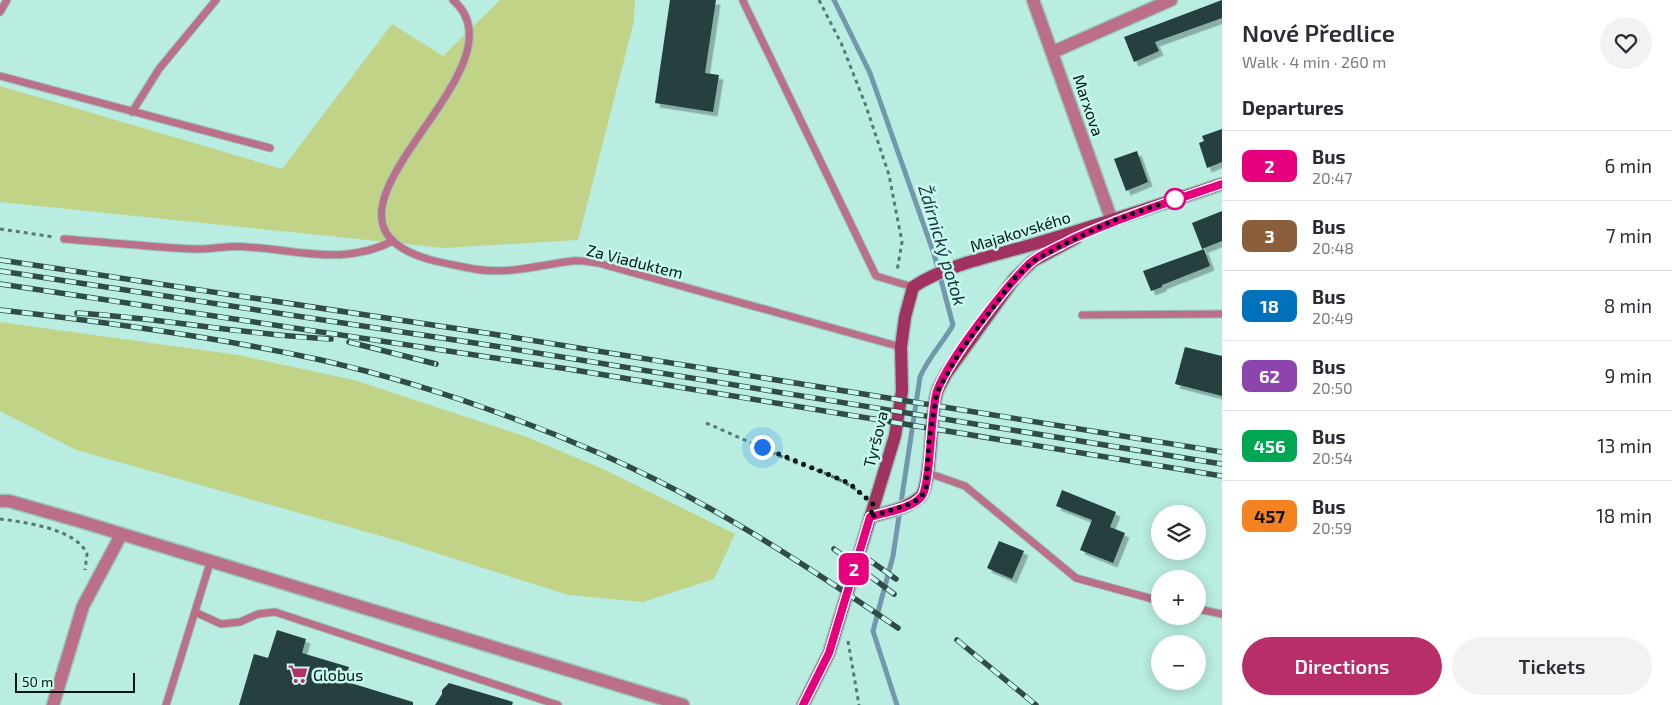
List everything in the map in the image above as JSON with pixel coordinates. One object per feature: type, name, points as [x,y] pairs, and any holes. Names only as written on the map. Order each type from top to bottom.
[{"type":"main road","name":"Majakovského","points":[[912,287],[927,278],[954,268],[1112,221],[1222,184]]},
{"type":"main road","name":"Majakovského","points":[[872,511],[893,510],[913,503],[922,496],[926,488],[929,441],[937,392],[959,353],[1015,278],[1033,261],[1112,221]]},
{"type":"main road","points":[[901,347],[912,287]]},
{"type":"main road","name":"Tyršova","points":[[802,705],[829,653],[895,436],[902,391],[901,347]]},
{"type":"street","name":"Marxova","points":[[1033,0],[1112,221]]},
{"type":"street","points":[[1053,52],[1171,0]]},
{"type":"street","points":[[0,501],[9,501],[121,535],[654,701],[683,705]]},
{"type":"street","points":[[53,705],[83,606],[121,535]]},
{"type":"lane","points":[[0,12],[7,0]]},
{"type":"lane","points":[[132,112],[159,69],[216,0]]},
{"type":"lane","points":[[64,238],[196,250],[245,246],[331,256],[344,256],[377,249],[393,241],[383,220],[382,207],[385,193],[398,169],[447,95],[466,58],[469,26],[465,14],[454,0]]},
{"type":"lane","points":[[743,1],[876,276],[912,287]]},
{"type":"lane","points":[[0,76],[270,148]]},
{"type":"lane","name":"Za Viaduktem","points":[[393,241],[401,248],[435,261],[484,271],[516,270],[574,261],[598,263],[901,347]]},
{"type":"lane","points":[[1082,315],[1222,314]]},
{"type":"lane","points":[[928,473],[965,486],[1076,578],[1151,599]]},
{"type":"lane","points":[[166,705],[210,563]]},
{"type":"lane","points":[[1206,611],[1222,614]]},
{"type":"lane","points":[[195,612],[221,624],[240,622],[258,614],[275,612],[558,705]]},
{"type":"path","points":[[818,0],[846,54],[890,175],[902,242],[896,274]]},
{"type":"path","points":[[0,229],[64,238]]},
{"type":"path","points":[[706,423],[849,483],[872,511]]},
{"type":"path","points":[[0,519],[46,528],[77,540],[87,554],[84,571]]},
{"type":"path","points":[[847,633],[859,705]]},
{"type":"green space","points":[[500,0],[635,0],[634,21],[578,240],[444,248],[0,202],[0,86],[282,169],[392,24],[443,56]]},
{"type":"green space","points":[[0,322],[238,355],[354,380],[527,437],[603,469],[735,534],[714,579],[643,602],[568,595],[395,540],[76,450],[0,411]]},
{"type":"building","points":[[670,0],[716,0],[705,73],[719,75],[713,112],[655,103]]},
{"type":"building","points":[[1222,0],[1222,18],[1155,42],[1159,51],[1134,62],[1124,37]]},
{"type":"building","points":[[1222,129],[1222,162],[1207,168],[1199,143],[1204,141],[1202,136]]},
{"type":"building","points":[[1137,151],[1148,182],[1126,191],[1114,159]]},
{"type":"building","points":[[1222,211],[1222,241],[1202,249],[1192,223]]},
{"type":"building","points":[[1204,249],[1210,266],[1151,291],[1143,271]]},
{"type":"building","points":[[1185,347],[1222,356],[1222,396],[1175,384]]},
{"type":"building","points":[[1062,490],[1116,512],[1110,527],[1125,533],[1113,563],[1080,550],[1092,520],[1056,506]]},
{"type":"building","points":[[999,541],[1024,551],[1012,579],[987,568]]},
{"type":"building","name":"Globus","points":[[277,630],[306,639],[302,653],[349,667],[344,681],[413,702],[413,705],[239,705],[254,654],[268,658]]},
{"type":"building","points":[[449,683],[513,702],[512,705],[435,705],[442,694],[442,690]]},
{"type":"waterway","name":"Ždírnický potok","points":[[834,0],[870,73],[934,254],[953,325],[920,377],[893,556],[873,631],[897,705]]},
{"type":"railway","points":[[0,260],[486,333],[1222,452]]},
{"type":"railway","points":[[0,271],[488,345],[1222,464]]},
{"type":"railway","points":[[0,284],[568,369],[1222,476]]},
{"type":"railway","points":[[0,310],[161,331],[242,344],[321,360],[393,378],[499,413],[601,454],[679,491],[754,534],[898,628]]},
{"type":"railway","points":[[77,313],[109,315],[267,334],[331,339]]},
{"type":"railway","points":[[349,342],[436,364]]},
{"type":"railway","points":[[834,549],[894,594]]},
{"type":"railway","points":[[865,557],[896,579]]},
{"type":"railway","points":[[957,640],[1036,705]]},
{"type":"bus line","name":"2","points":[[803,705],[829,653],[870,517],[913,503],[922,496],[926,488],[929,441],[937,392],[959,353],[1015,278],[1033,261],[1112,221],[1222,184]]},
{"type":"place","name":"Globus","points":[[298,674]]},
{"type":"route","points":[[762,447],[849,483],[874,505],[870,517],[913,503],[922,496],[926,488],[929,441],[937,392],[959,353],[1015,278],[1033,261],[1064,244],[1112,221],[1175,199]]}]
